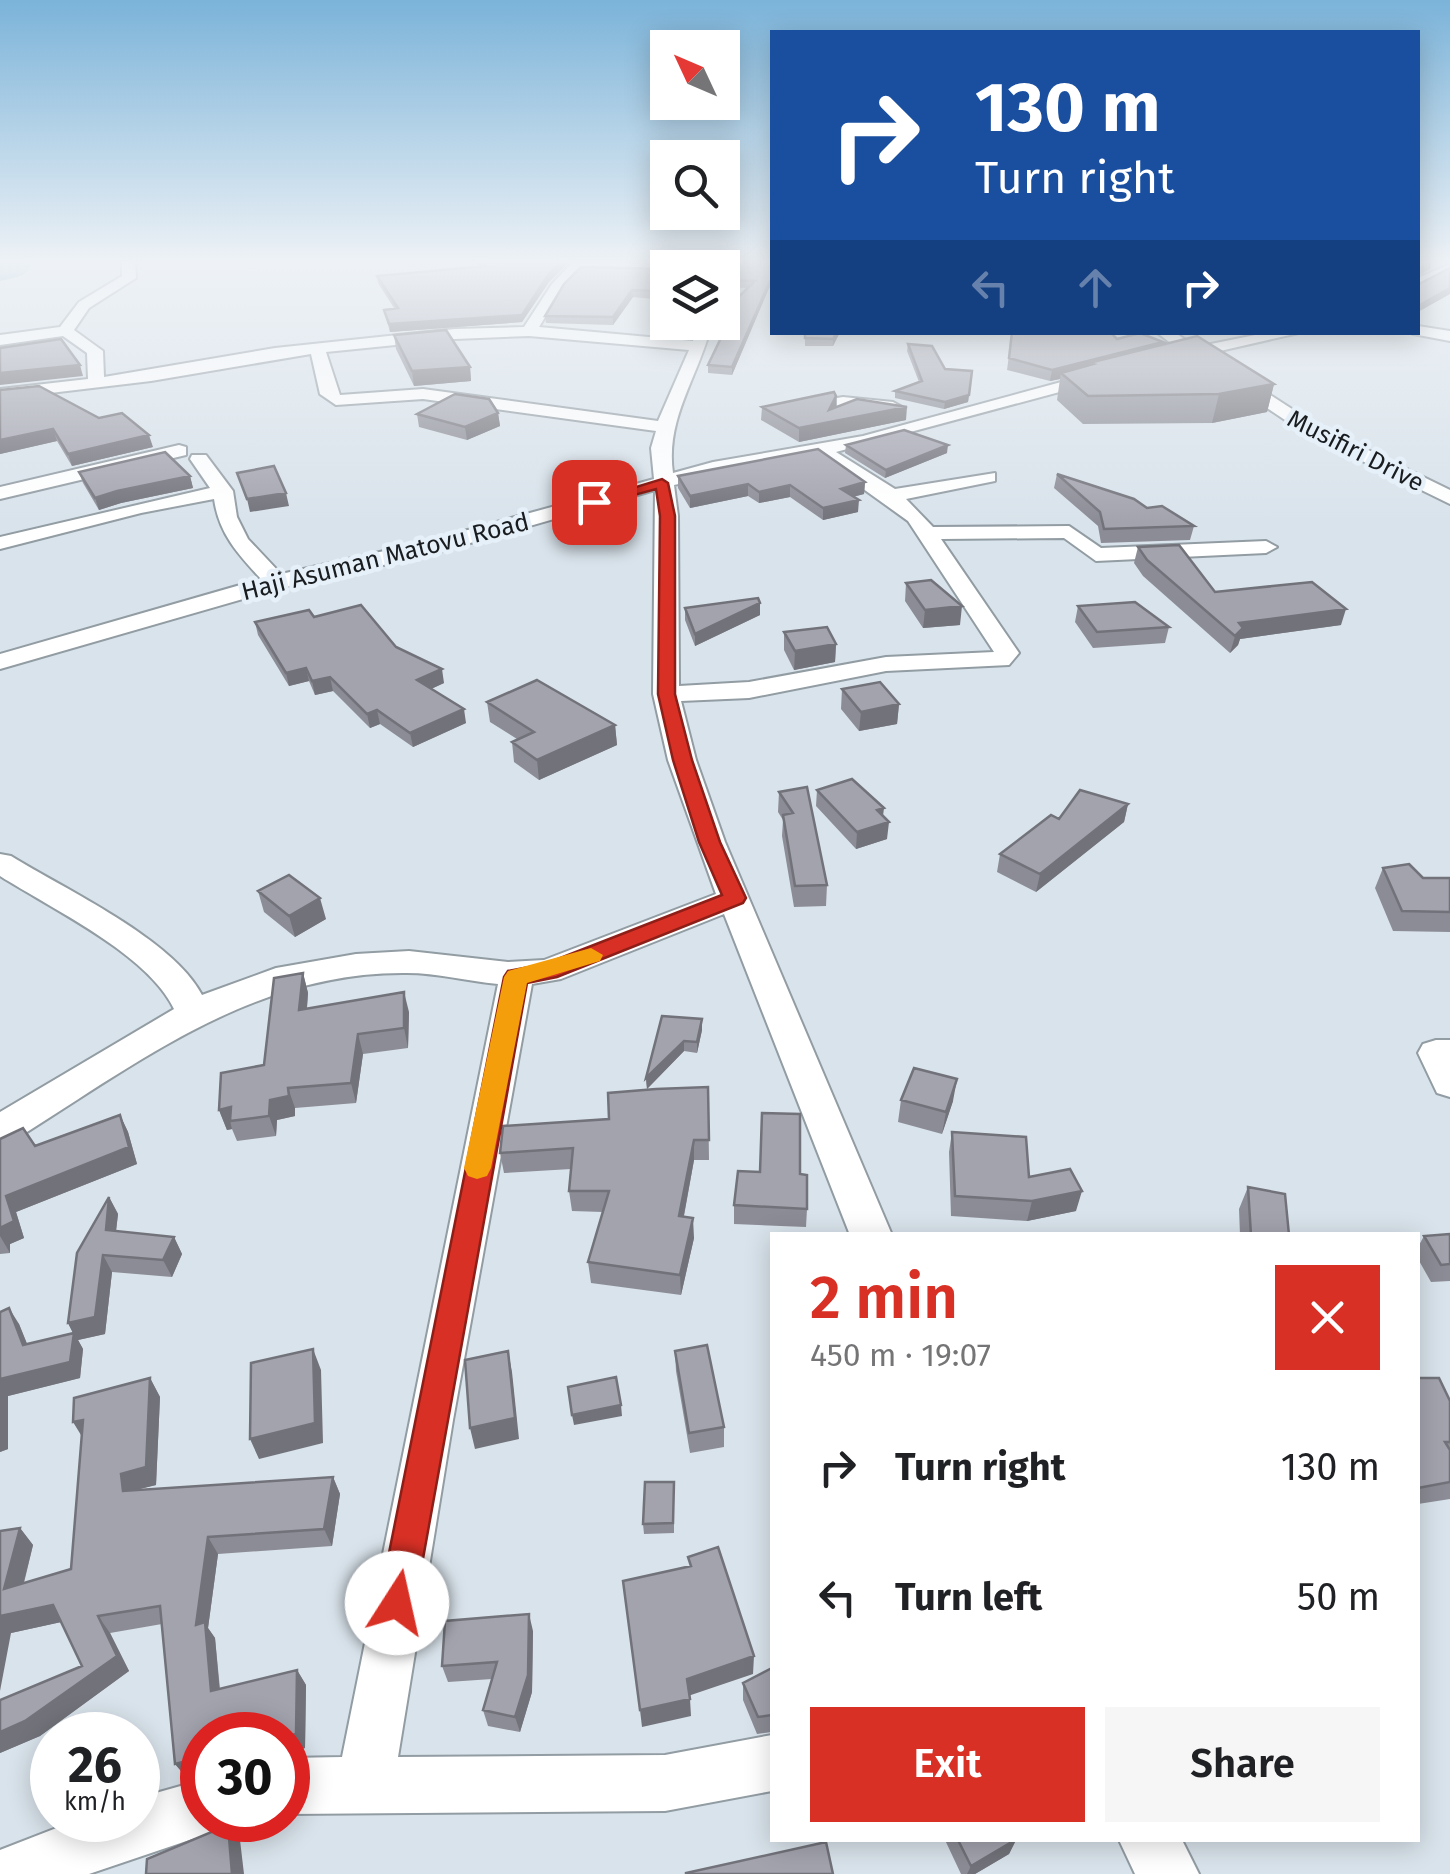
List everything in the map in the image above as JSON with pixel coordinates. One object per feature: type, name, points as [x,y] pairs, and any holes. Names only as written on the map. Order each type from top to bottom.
[{"type":"street","points":[[91,347],[95,350],[96,382]]},
{"type":"street","points":[[0,394],[322,347]]},
{"type":"street","points":[[696,347],[660,448],[668,516],[666,694],[682,760],[710,842],[782,1027],[870,1232]]},
{"type":"street","name":"Musifiri Drive","points":[[1185,347],[1309,428],[1450,498]]},
{"type":"street","points":[[1158,360],[1216,347]]},
{"type":"street","points":[[317,348],[328,394],[336,400],[423,394],[584,412],[665,428]]},
{"type":"street","name":"Haji Asuman Matovu Road","points":[[4,660],[276,582],[424,549],[758,458],[818,450],[946,419],[1125,369]]},
{"type":"street","points":[[842,402],[906,408],[946,419]]},
{"type":"street","points":[[666,694],[748,690],[886,664],[1000,660],[1007,652],[928,532],[891,496],[818,450]]},
{"type":"street","points":[[0,492],[189,455],[223,491],[227,517],[239,542],[276,582]]},
{"type":"street","points":[[891,496],[988,477]]},
{"type":"street","points":[[0,543],[223,491]]},
{"type":"street","points":[[928,532],[1070,532],[1096,554],[1266,547]]},
{"type":"street","points":[[0,634],[4,660]]},
{"type":"street","points":[[0,863],[149,955],[178,982],[194,1014]]},
{"type":"street","points":[[0,1132],[194,1014],[259,984],[318,969],[396,962],[516,977],[568,964],[735,898]]},
{"type":"street","points":[[364,1785],[462,1247],[516,977]]},
{"type":"street","points":[[1450,1053],[1436,1052],[1450,1083]]},
{"type":"street","points":[[310,1786],[665,1783],[770,1763]]},
{"type":"street","points":[[14,1874],[122,1832],[180,1815]]},
{"type":"street","points":[[1149,1842],[1169,1874]]},
{"type":"building","points":[[67,347],[80,365],[0,373],[0,348]]},
{"type":"building","points":[[400,347],[457,347],[470,367],[412,371]]},
{"type":"building","points":[[716,347],[741,347],[732,367],[708,365]]},
{"type":"building","points":[[909,347],[933,347],[945,369],[972,371],[969,395],[945,402],[895,391],[922,381]]},
{"type":"building","points":[[1010,347],[1141,347],[1052,370],[1009,358]]},
{"type":"building","points":[[1151,347],[1215,347],[1274,384],[1219,394],[1088,396],[1061,373],[1093,364],[1089,363]]},
{"type":"building","points":[[39,386],[99,418],[122,413],[149,435],[68,454],[53,429],[0,440],[0,390]]},
{"type":"building","points":[[834,392],[829,410],[857,399],[907,407],[799,428],[762,407]]},
{"type":"building","points":[[455,394],[489,399],[498,413],[465,427],[417,414]]},
{"type":"building","points":[[904,430],[948,445],[886,470],[846,445]]},
{"type":"building","points":[[818,449],[865,482],[841,489],[859,500],[823,508],[790,485],[759,492],[748,484],[690,496],[678,476]]},
{"type":"building","points":[[165,452],[190,476],[95,498],[79,472]]},
{"type":"building","points":[[274,466],[286,493],[247,499],[237,473]]},
{"type":"building","points":[[1057,474],[1134,499],[1147,508],[1162,506],[1194,526],[1104,529],[1100,512]]},
{"type":"building","points":[[1179,545],[1215,592],[1312,582],[1346,609],[1239,623],[1243,628],[1235,636],[1147,560],[1138,547]]},
{"type":"building","points":[[931,580],[962,606],[925,610],[906,583]]},
{"type":"building","points":[[758,598],[760,603],[695,634],[685,608]]},
{"type":"building","points":[[1135,602],[1169,627],[1097,632],[1078,606]]},
{"type":"building","points":[[361,605],[396,647],[442,669],[417,680],[464,709],[410,733],[377,710],[367,714],[330,677],[312,681],[306,668],[286,673],[255,622],[309,610],[314,617]]},
{"type":"building","points":[[827,627],[836,644],[795,651],[784,632]]},
{"type":"building","points":[[537,680],[615,725],[537,760],[512,742],[534,732],[487,702]]},
{"type":"building","points":[[880,682],[899,704],[861,712],[842,689]]},
{"type":"building","points":[[852,779],[884,808],[877,810],[889,822],[857,832],[817,790]]},
{"type":"building","points":[[807,787],[827,885],[795,886],[783,815],[793,813],[779,792]]},
{"type":"building","points":[[1080,790],[1128,804],[1040,874],[1000,854],[1051,815],[1059,819]]},
{"type":"building","points":[[1409,864],[1423,878],[1450,878],[1450,912],[1402,911],[1383,868]]},
{"type":"building","points":[[289,875],[320,898],[289,916],[258,891]]},
{"type":"building","points":[[303,973],[299,1010],[404,992],[404,1028],[358,1034],[351,1083],[288,1088],[289,1096],[270,1100],[269,1116],[230,1121],[231,1107],[219,1110],[221,1073],[264,1065],[274,978]]},
{"type":"building","points":[[662,1016],[702,1019],[697,1042],[684,1041],[646,1078]]},
{"type":"building","points":[[914,1068],[957,1079],[946,1112],[901,1100]]},
{"type":"building","points":[[708,1087],[709,1140],[694,1140],[679,1216],[693,1218],[680,1275],[588,1262],[609,1191],[569,1191],[573,1148],[500,1153],[503,1126],[609,1119],[608,1093]]},
{"type":"building","points":[[762,1113],[800,1114],[800,1174],[807,1175],[807,1209],[734,1205],[738,1171],[760,1172]]},
{"type":"building","points":[[120,1115],[129,1147],[6,1196],[14,1221],[0,1228],[0,1139],[23,1128],[35,1146]]},
{"type":"building","points":[[952,1132],[1026,1137],[1029,1177],[1070,1169],[1082,1191],[1032,1201],[955,1196]]},
{"type":"building","points":[[1248,1187],[1285,1194],[1289,1232],[1251,1232]]},
{"type":"building","points":[[109,1197],[106,1230],[174,1237],[163,1260],[103,1255],[95,1317],[68,1323],[77,1253]]},
{"type":"building","points":[[1450,1234],[1450,1264],[1441,1265],[1424,1236]]},
{"type":"building","points":[[9,1308],[23,1345],[74,1333],[70,1362],[0,1379],[0,1312]]},
{"type":"building","points":[[707,1345],[724,1427],[689,1433],[675,1351]]},
{"type":"building","points":[[313,1349],[315,1423],[250,1439],[251,1363]]},
{"type":"building","points":[[508,1351],[515,1418],[470,1428],[465,1360]]},
{"type":"building","points":[[616,1377],[621,1405],[572,1415],[568,1387]]},
{"type":"building","points":[[150,1378],[146,1467],[121,1474],[123,1491],[333,1477],[324,1529],[208,1537],[196,1625],[205,1622],[211,1691],[297,1670],[296,1712],[180,1712],[180,1763],[175,1764],[160,1606],[98,1616],[117,1656],[38,1712],[30,1712],[25,1721],[0,1732],[0,1700],[82,1666],[53,1605],[0,1616],[0,1531],[20,1528],[4,1589],[71,1569],[83,1420],[73,1422],[74,1398]]},
{"type":"building","points":[[1420,1378],[1439,1378],[1450,1401],[1450,1442],[1445,1442],[1450,1450],[1450,1482],[1420,1488]]},
{"type":"building","points":[[645,1482],[674,1482],[673,1523],[643,1524]]},
{"type":"building","points":[[718,1547],[754,1656],[687,1679],[690,1699],[640,1710],[623,1581],[691,1566],[688,1557]]},
{"type":"building","points":[[529,1614],[528,1675],[515,1717],[483,1710],[497,1662],[442,1666],[445,1621]]},
{"type":"building","points":[[770,1669],[770,1715],[758,1717],[743,1683]]},
{"type":"building","points":[[188,1842],[229,1842],[232,1874],[146,1874],[147,1859]]},
{"type":"building","points":[[826,1842],[833,1874],[686,1874],[686,1873]]},
{"type":"building","points":[[959,1842],[1012,1842],[971,1866]]},
{"type":"slow traffic","points":[[477,1168],[516,977],[549,971],[591,955]]},
{"type":"route","points":[[397,1603],[516,977],[586,958],[735,898],[710,842],[682,760],[666,694],[668,516],[662,483],[594,502]]}]
